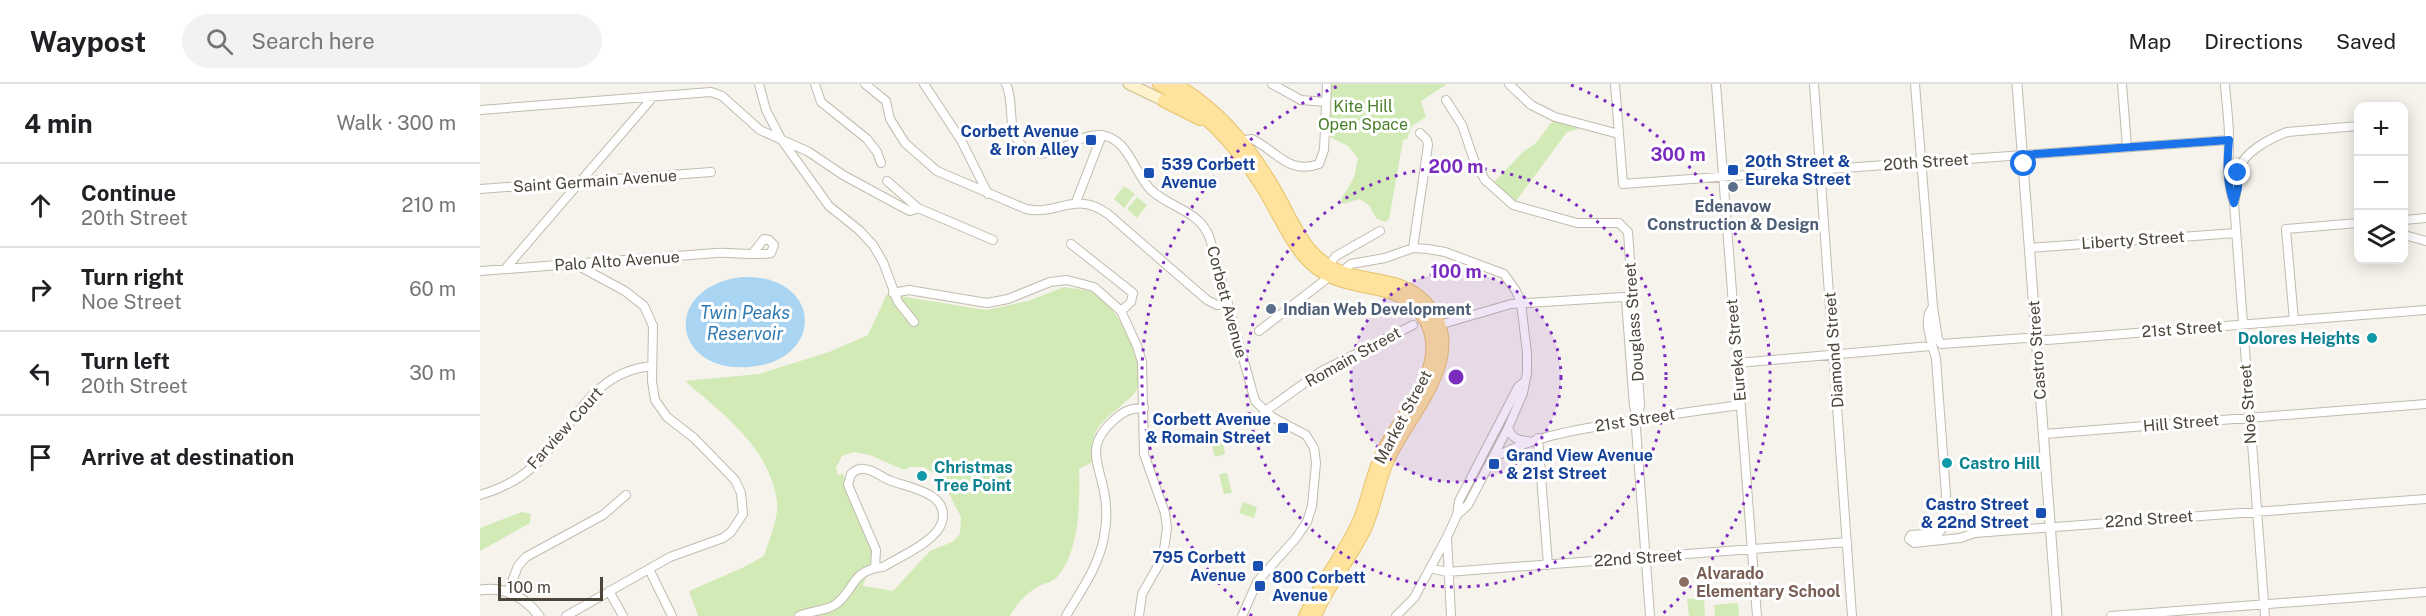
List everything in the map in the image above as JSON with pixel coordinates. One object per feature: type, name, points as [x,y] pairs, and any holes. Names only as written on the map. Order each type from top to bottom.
[{"type":"main road","points":[[1129,84],[1145,90],[1212,126]]},
{"type":"main road","name":"Market Street","points":[[1159,84],[1184,95],[1220,117],[1238,146]]},
{"type":"main road","name":"Market Street","points":[[1175,84],[1212,126],[1238,146],[1264,171],[1306,244],[1332,272],[1354,286],[1387,291],[1406,300],[1425,320],[1430,332],[1432,348],[1429,369],[1424,382],[1380,456],[1358,523],[1305,616]]},
{"type":"main road","points":[[1164,101],[1174,104],[1184,95]]},
{"type":"main road","name":"Market Street","points":[[1315,616],[1362,535],[1389,459],[1435,379],[1443,349],[1439,325],[1428,305],[1404,287],[1332,272]]},
{"type":"street","points":[[759,84],[766,110],[781,139],[829,206],[859,230],[873,245],[883,262],[893,293],[914,322]]},
{"type":"street","points":[[815,84],[820,102],[867,140],[877,152],[881,164]]},
{"type":"street","points":[[865,84],[885,99],[891,122],[912,150],[942,174],[1031,210],[1076,202],[1090,204],[1104,211],[1207,300],[1217,305],[1227,305]]},
{"type":"street","points":[[924,84],[961,140],[988,194]]},
{"type":"street","points":[[1006,84],[1010,94],[1013,133],[1016,139],[1029,150],[1046,153],[1089,136],[1102,135],[1076,202]]},
{"type":"street","points":[[1272,84],[1301,100],[1326,102]]},
{"type":"street","points":[[1238,146],[1252,139],[1288,164],[1315,166],[1321,162],[1327,84]]},
{"type":"street","points":[[1509,84],[1531,105],[1554,117],[1619,134],[1615,84]]},
{"type":"street","name":"Eureka Street","points":[[1716,84],[1757,616]]},
{"type":"street","name":"Diamond Street","points":[[1814,84],[1852,616]]},
{"type":"street","points":[[1915,84],[1933,307],[1928,315],[1935,344]]},
{"type":"street","name":"Castro Street","points":[[2017,84],[2057,616]]},
{"type":"street","points":[[2122,84],[2127,147]]},
{"type":"street","name":"Noe Street","points":[[2225,84],[2229,140],[2227,168],[2229,189],[2234,203],[2248,417],[2265,616]]},
{"type":"street","points":[[480,110],[654,97],[702,91],[722,96],[751,123],[809,152],[843,175],[902,207],[910,211],[918,208]]},
{"type":"street","points":[[506,269],[654,97]]},
{"type":"street","name":"Douglass Street","points":[[1446,100],[1462,125],[1474,160],[1485,180],[1513,205],[1577,223],[1619,224],[1628,232],[1640,405],[1636,428],[1650,616]]},
{"type":"street","points":[[2234,203],[2241,164],[2247,156],[2276,136],[2287,132],[2354,126]]},
{"type":"street","points":[[1413,248],[1428,145],[1427,140],[1420,133]]},
{"type":"street","name":"20th Street","points":[[1619,134],[1623,184],[2229,140]]},
{"type":"street","name":"Corbett Avenue","points":[[1102,135],[1120,143],[1146,185],[1155,194],[1194,217],[1205,227],[1252,396],[1264,412]]},
{"type":"street","name":"Saint Germain Avenue","points":[[480,189],[711,172]]},
{"type":"street","points":[[887,182],[918,208],[993,240]]},
{"type":"street","points":[[2408,220],[2426,218]]},
{"type":"street","points":[[2294,321],[2286,229],[2354,223]]},
{"type":"street","points":[[1332,272],[1336,256],[1380,231]]},
{"type":"street","name":"Liberty Street","points":[[2030,248],[2236,233]]},
{"type":"street","points":[[2408,236],[2426,241]]},
{"type":"street","points":[[1071,244],[1133,293],[1131,302],[1121,311]]},
{"type":"street","points":[[1259,331],[1332,272],[1351,264],[1385,258],[1413,248],[1445,252],[1504,274],[1521,303],[1527,353],[1523,393],[1508,428],[1468,505],[1457,515]]},
{"type":"street","name":"Palo Alto Avenue","points":[[480,271],[716,253],[753,253]]},
{"type":"street","points":[[566,616],[691,547],[723,537],[731,532],[743,514],[741,493],[735,480],[694,438],[667,417],[660,408],[652,388],[653,326],[644,306],[625,291],[575,264]]},
{"type":"street","points":[[893,293],[909,290],[987,303],[1003,300],[1050,282],[1072,280],[1094,287],[1121,311],[1142,362],[1145,459],[1165,513],[1167,528],[1163,557],[1142,594],[1139,616]]},
{"type":"street","name":"Douglass Street","points":[[1521,303],[1623,297],[1626,300],[1634,406],[1637,418]]},
{"type":"street","points":[[1439,325],[1521,303]]},
{"type":"street","name":"21st Street","points":[[1738,363],[1935,344],[2243,325],[2426,310]]},
{"type":"street","name":"Romain Street","points":[[1264,412],[1320,372],[1413,325]]},
{"type":"street","name":"22nd Street","points":[[1935,344],[1946,484],[1945,524],[1942,531],[1935,534],[1911,536],[1909,539],[1914,543],[1960,538],[1975,533],[2426,499]]},
{"type":"street","name":"Farview Court","points":[[480,495],[507,485],[537,463],[601,386],[628,370],[652,366]]},
{"type":"street","points":[[1396,616],[1414,598],[1447,537],[1457,515],[1459,501],[1518,387],[1525,381]]},
{"type":"street","name":"Hill Street","points":[[2044,434],[2426,404]]},
{"type":"street","name":"21st Street","points":[[1493,458],[1534,440],[1568,430],[1637,418],[1741,405]]},
{"type":"street","points":[[1066,616],[1091,576],[1104,538],[1106,504],[1095,460],[1098,440],[1108,426],[1123,412],[1131,408],[1144,408]]},
{"type":"street","points":[[1242,616],[1257,582],[1296,538],[1307,522],[1312,506],[1316,462],[1312,442],[1300,430],[1264,412]]},
{"type":"street","points":[[1508,428],[1511,435],[1518,440],[1534,440],[1548,564]]},
{"type":"street","points":[[799,616],[835,605],[862,574],[883,567],[931,538],[940,527],[943,514],[938,502],[929,494],[861,469],[852,473],[848,485],[876,550],[875,568]]},
{"type":"street","points":[[508,592],[518,567],[526,557],[603,515],[626,495]]},
{"type":"street","points":[[1447,537],[1451,616]]},
{"type":"street","name":"22nd Street","points":[[1430,568],[1448,572],[1847,542]]},
{"type":"street","points":[[649,569],[672,616]]},
{"type":"street","points":[[480,590],[497,589],[523,598],[539,616]]},
{"type":"street","points":[[609,591],[623,616]]},
{"type":"street","points":[[2111,616],[2426,592]]},
{"type":"green space","name":"Kite Hill Open Space","points":[[1332,84],[1447,84],[1421,101],[1426,117],[1412,126],[1407,139],[1403,140],[1389,219],[1385,222],[1376,218],[1369,205],[1359,199],[1343,204],[1341,200],[1354,177],[1358,158],[1348,146],[1330,137]]},
{"type":"green space","points":[[1555,117],[1579,125],[1578,129],[1567,132],[1513,205],[1490,186],[1524,151],[1536,143]]},
{"type":"green space","points":[[1124,186],[1135,194],[1124,208],[1114,199]]},
{"type":"green space","points":[[1137,197],[1147,205],[1137,218],[1127,209]]},
{"type":"green space","points":[[1064,287],[1087,291],[1099,296],[1107,303],[1123,327],[1135,355],[1138,369],[1139,381],[1136,391],[1098,428],[1093,442],[1094,461],[1079,469],[1077,526],[1074,541],[1070,555],[1056,578],[1031,592],[1010,616],[698,616],[689,591],[764,556],[775,522],[777,501],[765,464],[755,448],[729,420],[685,381],[759,374],[829,352],[868,335],[887,294],[986,310],[1028,301]],"holes":[[[854,452],[870,455],[904,470],[911,467],[924,467],[936,475],[940,482],[945,482],[961,517],[960,534],[952,542],[930,551],[893,591],[863,586],[871,562],[870,545],[843,474],[838,475],[836,468],[842,456]]]},
{"type":"green space","points":[[1210,438],[1222,438],[1225,454],[1215,457]]},
{"type":"green space","points":[[1227,473],[1232,493],[1224,494],[1219,474]]},
{"type":"green space","points":[[1243,502],[1257,507],[1254,518],[1239,513]]},
{"type":"green space","points":[[522,512],[531,514],[530,523],[480,551],[480,528]]},
{"type":"green space","points":[[1704,598],[1705,616],[1689,616],[1687,599]]},
{"type":"green space","points":[[1738,603],[1739,616],[1715,616],[1714,605]]},
{"type":"water","name":"Twin Peaks Reservoir","points":[[742,277],[769,280],[788,289],[800,303],[805,319],[802,335],[792,350],[774,361],[749,367],[723,365],[704,357],[691,344],[686,328],[688,311],[698,296],[716,284]]},
{"type":"place","name":"Corbett Avenue & Iron Alley","points":[[1091,140]]},
{"type":"place","name":"20th Street & Eureka Street","points":[[1733,170]]},
{"type":"place","name":"539 Corbett Avenue","points":[[1149,173]]},
{"type":"place","name":"Edenavow Construction & Design","points":[[1733,187]]},
{"type":"place","name":"Indian Web Development","points":[[1271,309]]},
{"type":"place","name":"Dolores Heights","points":[[2372,338]]},
{"type":"place","name":"Corbett Avenue & Romain Street","points":[[1283,428]]},
{"type":"place","name":"Castro Hill","points":[[1947,463]]},
{"type":"place","name":"Grand View Avenue & 21st Street","points":[[1494,464]]},
{"type":"place","name":"Christmas Tree Point","points":[[922,476]]},
{"type":"place","name":"Castro Street & 22nd Street","points":[[2041,513]]},
{"type":"place","name":"795 Corbett Avenue","points":[[1258,566]]},
{"type":"place","name":"Alvarado Elementary School","points":[[1684,582]]},
{"type":"place","name":"800 Corbett Avenue","points":[[1260,586]]},
{"type":"route","points":[[2024,164],[2023,155],[2229,140],[2227,168],[2229,189],[2234,203],[2238,188],[2238,173]]}]
